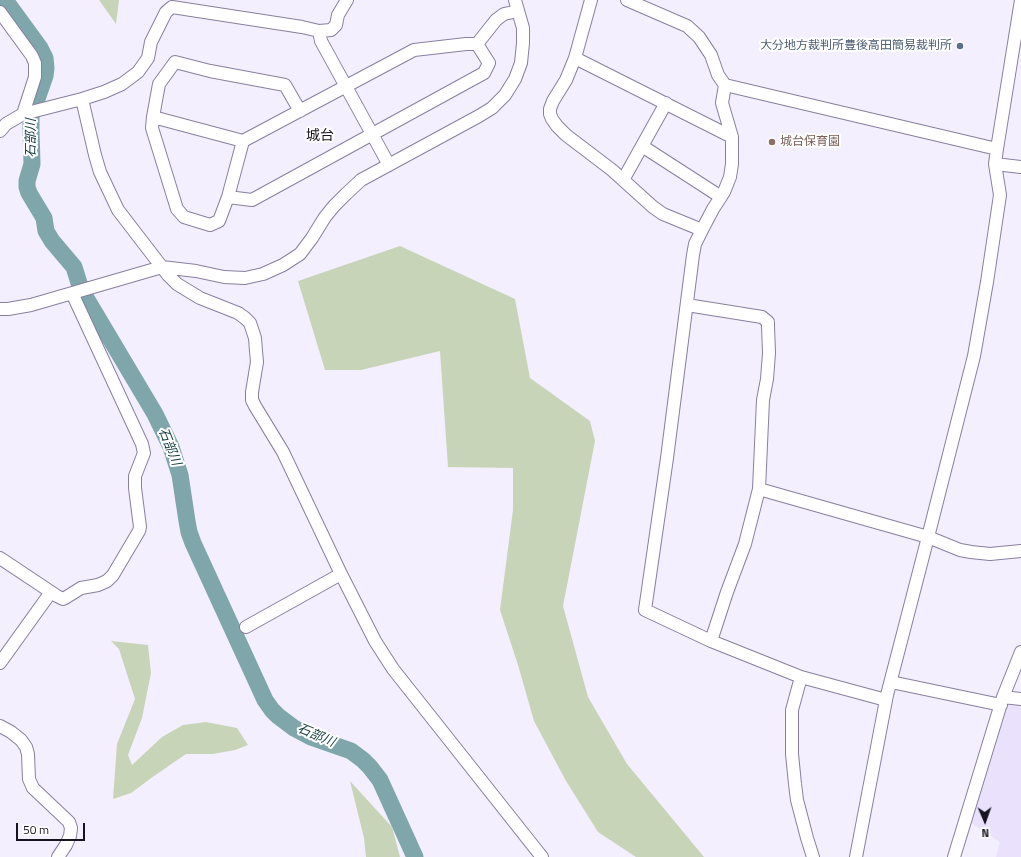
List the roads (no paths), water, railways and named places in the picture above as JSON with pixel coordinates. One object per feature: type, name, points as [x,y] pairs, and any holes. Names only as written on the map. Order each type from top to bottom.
[{"type":"street","points":[[0,131],[6,124],[30,112],[82,99],[122,84],[138,72],[148,58],[151,42],[166,12],[172,8],[302,27],[319,31],[331,30],[336,25],[338,15],[347,0]]},
{"type":"street","points":[[591,0],[576,58],[550,109],[552,119],[566,135],[612,170],[653,207],[663,214],[702,230]]},
{"type":"street","points":[[626,0],[687,26],[699,38],[712,55],[718,75],[725,85],[997,149]]},
{"type":"street","points":[[856,857],[886,700],[974,356],[1000,195],[995,164],[1021,0]]},
{"type":"street","points":[[0,309],[31,305],[162,267],[196,271],[224,277],[245,278],[263,274],[283,265],[300,254],[334,206],[361,180],[492,108],[505,95],[515,79],[521,63],[523,28],[517,6],[496,20],[477,44]]},
{"type":"street","points":[[0,12],[35,62],[35,77],[30,112]]},
{"type":"street","points":[[319,31],[321,41],[389,165]]},
{"type":"street","points":[[152,117],[243,141],[414,50],[477,44]]},
{"type":"street","points":[[228,197],[252,200],[484,73],[489,63],[477,44]]},
{"type":"street","points":[[576,58],[732,137]]},
{"type":"street","points":[[243,141],[228,197],[219,221],[210,225],[184,217],[177,209],[152,128],[152,117],[159,84],[174,62],[210,71],[285,84],[300,111]]},
{"type":"street","points":[[725,85],[722,103],[732,137],[732,164],[728,186],[695,244],[667,458],[645,610],[711,641],[802,677],[886,700]]},
{"type":"street","points":[[82,99],[100,172],[118,210],[168,275],[177,284],[200,298],[238,313],[250,323],[255,338],[257,357],[252,400],[282,452],[375,641],[393,669],[542,857]]},
{"type":"street","points":[[624,180],[666,103]]},
{"type":"street","points":[[642,146],[721,197]]},
{"type":"street","points":[[995,164],[1021,167]]},
{"type":"street","points":[[0,558],[60,598],[66,598],[81,588],[98,585],[107,581],[113,575],[139,531],[140,527],[135,476],[144,453],[142,444],[72,294]]},
{"type":"street","points":[[687,305],[762,317],[768,322],[769,352],[767,379],[762,400],[759,489],[744,544],[711,641]]},
{"type":"street","points":[[759,489],[928,537],[960,550],[990,554],[1021,551]]},
{"type":"street","points":[[246,627],[341,574]]},
{"type":"street","points":[[0,664],[51,592]]},
{"type":"street","points":[[954,857],[1002,701],[1021,652]]},
{"type":"street","points":[[802,677],[792,710],[792,754],[798,800],[813,857]]},
{"type":"street","points":[[891,682],[1002,701],[1021,699]]},
{"type":"street","points":[[0,726],[21,740],[26,748],[28,754],[29,779],[33,788],[69,822],[71,828],[70,836],[58,857]]},
{"type":"waterway","name":"石部川","points":[[5,0],[40,48],[45,58],[45,76],[31,116],[32,164],[27,181],[29,193],[44,218],[46,231],[52,241],[74,267],[86,298],[155,414],[171,447],[180,475],[189,532],[193,543],[265,700],[278,716],[294,728],[311,737],[351,751],[370,767],[380,780],[415,857]]},
{"type":"place","name":"大分地方裁判所豊後高田簡易裁判所","points":[[960,46]]},
{"type":"place","name":"城台保育園","points":[[772,142]]},
{"type":"district","name":"城台","points":[[320,137]]}]
